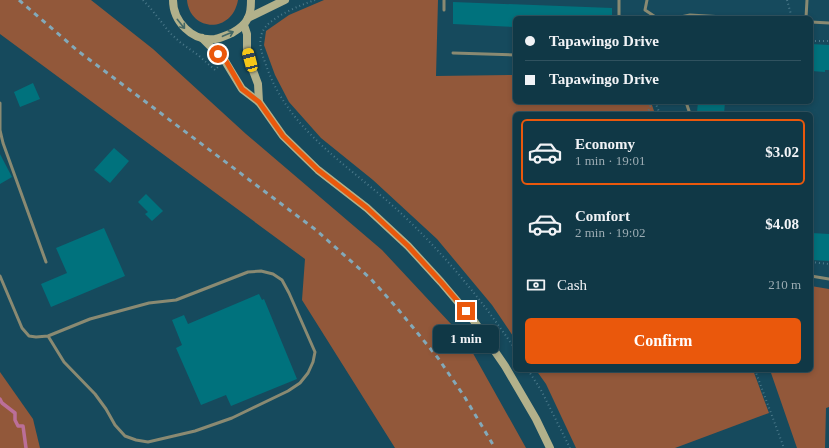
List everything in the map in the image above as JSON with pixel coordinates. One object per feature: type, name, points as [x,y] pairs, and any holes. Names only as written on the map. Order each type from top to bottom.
[{"type":"main road","points":[[165,0],[173,4],[177,18],[183,27],[192,34],[202,38],[214,39],[235,31],[246,21],[285,0]]},
{"type":"main road","points":[[251,0],[251,8],[246,21],[247,52],[258,84],[259,102]]},
{"type":"main road","points":[[202,38],[226,61],[242,89],[259,102],[283,136],[318,170],[367,208],[408,246],[441,282],[474,321],[505,366],[536,419],[550,448]]},
{"type":"lane","points":[[444,0],[444,10]]},
{"type":"lane","points":[[619,0],[619,16]]},
{"type":"lane","points":[[647,0],[645,10],[654,16]]},
{"type":"lane","points":[[806,0],[806,16]]},
{"type":"lane","points":[[685,16],[707,16]]},
{"type":"lane","points":[[813,22],[829,24]]},
{"type":"lane","points":[[453,53],[513,55]]},
{"type":"lane","points":[[0,103],[0,130],[3,143],[46,262]]},
{"type":"lane","points":[[0,276],[22,328],[29,336],[36,337],[48,336],[90,319],[149,303],[176,300],[248,272],[261,271],[273,274],[282,280],[315,352],[313,362],[308,373],[300,382],[288,391],[232,418],[195,431],[148,442],[125,436],[115,425],[95,394],[64,362],[48,336]]},
{"type":"lane","points":[[813,276],[829,279]]},
{"type":"path","points":[[143,0],[170,33],[214,70],[226,61]]},
{"type":"path","points":[[315,0],[284,13],[266,26],[262,32],[260,49],[278,94],[290,112],[320,144],[408,220],[451,265],[484,306],[513,346]]},
{"type":"path","points":[[787,0],[791,16]]},
{"type":"path","points":[[813,41],[829,42]]},
{"type":"path","points":[[813,262],[829,264]]},
{"type":"path","points":[[529,372],[570,448]]},
{"type":"path","points":[[756,372],[784,448]]},
{"type":"shaded area","points":[[0,0],[91,0],[153,49],[246,134],[382,250],[465,339],[526,448],[395,448],[302,300],[305,259],[0,34]]},
{"type":"shaded area","points":[[187,0],[238,0],[234,11],[228,19],[211,25],[203,23],[195,18],[190,11]]},
{"type":"shaded area","points":[[324,0],[438,0],[436,76],[513,75],[513,104],[652,104],[654,112],[513,112],[513,336],[492,305],[437,239],[373,180],[321,138],[289,102],[275,75],[264,45],[266,31],[289,15]]},
{"type":"shaded area","points":[[813,286],[829,289],[829,407],[826,408],[825,448],[797,448],[771,372],[813,372]]},
{"type":"shaded area","points":[[0,372],[33,419],[40,448],[0,448]]},
{"type":"shaded area","points":[[537,372],[754,372],[769,413],[675,448],[576,448],[546,384]]},
{"type":"building","points":[[453,2],[612,8],[612,16],[513,16],[513,27],[453,24]]},
{"type":"building","points":[[813,44],[829,45],[829,70],[825,70],[825,72],[813,71]]},
{"type":"building","points":[[33,83],[40,99],[20,107],[14,92]]},
{"type":"building","points":[[698,104],[725,104],[724,112],[697,112]]},
{"type":"building","points":[[114,148],[129,161],[110,183],[94,170]]},
{"type":"building","points":[[0,154],[12,177],[0,184]]},
{"type":"building","points":[[146,194],[163,211],[152,221],[145,214],[148,212],[138,202]]},
{"type":"building","points":[[104,228],[125,276],[51,307],[41,284],[67,273],[56,248]]},
{"type":"building","points":[[813,233],[829,234],[829,261],[813,260]]},
{"type":"building","points":[[259,294],[262,300],[264,299],[297,379],[231,406],[226,395],[201,405],[176,348],[182,345],[172,320],[184,315],[188,324]]},
{"type":"waterway","points":[[0,399],[2,403],[15,413],[15,420],[18,426],[23,426],[26,448]]},
{"type":"railway","points":[[19,0],[78,51],[316,230],[371,279],[438,358],[464,396],[495,448]]},
{"type":"route","points":[[218,54],[226,61],[242,89],[259,102],[283,136],[318,170],[367,208],[408,246],[466,311]]}]
